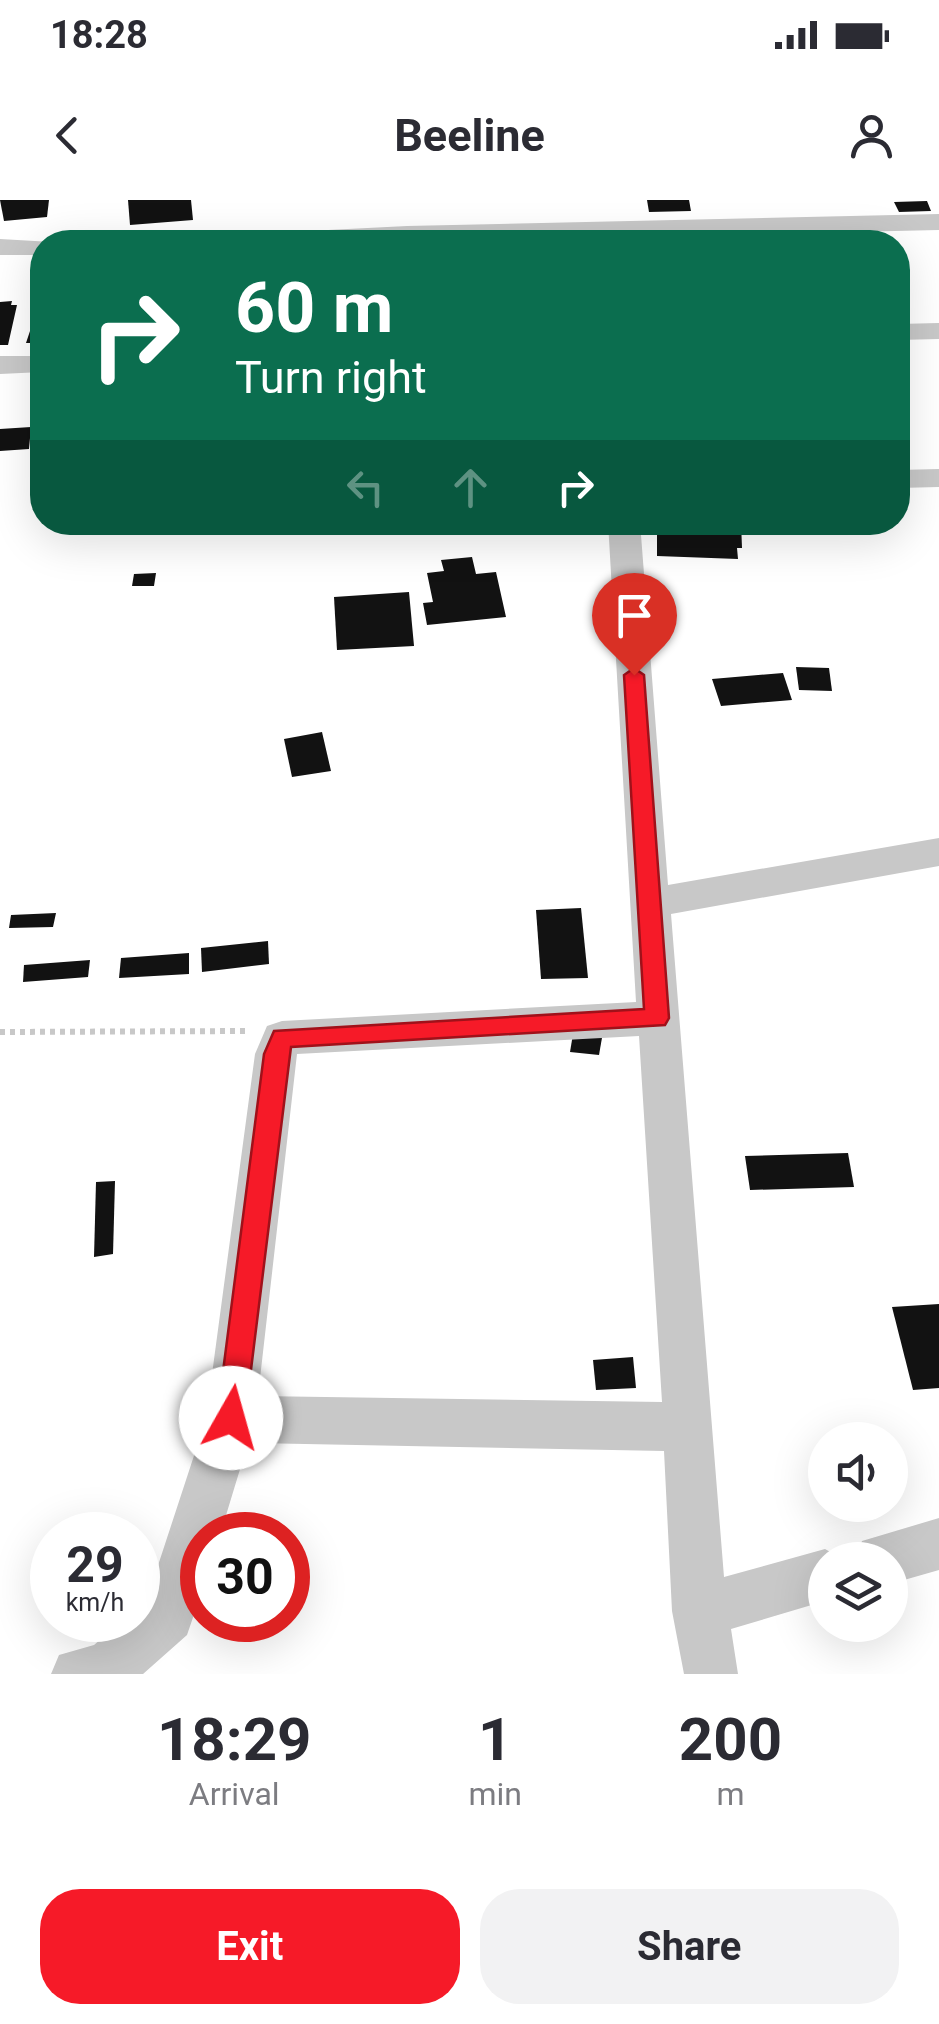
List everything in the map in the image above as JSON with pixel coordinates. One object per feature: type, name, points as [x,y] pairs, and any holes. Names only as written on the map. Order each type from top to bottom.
[{"type":"street","points":[[579,200],[583,230]]},
{"type":"street","points":[[736,230],[939,222]]},
{"type":"street","points":[[0,248],[30,247]]},
{"type":"street","points":[[910,332],[939,331]]},
{"type":"street","points":[[0,365],[30,364]]},
{"type":"street","points":[[910,479],[939,478]]},
{"type":"street","points":[[625,535],[657,1018],[690,1427],[699,1610],[711,1674]]},
{"type":"street","points":[[649,903],[939,852]]},
{"type":"street","points":[[78,1674],[106,1672],[168,1616],[231,1418],[276,1054],[282,1038],[657,1018]]},
{"type":"street","points":[[231,1418],[690,1427]]},
{"type":"street","points":[[908,1553],[939,1544]]},
{"type":"street","points":[[699,1610],[808,1581]]},
{"type":"path","points":[[0,1032],[234,1029],[282,1038]]},
{"type":"building","points":[[0,200],[49,200],[47,217],[4,221]]},
{"type":"building","points":[[128,200],[191,200],[193,220],[130,225]]},
{"type":"building","points":[[647,200],[689,200],[691,211],[649,212]]},
{"type":"building","points":[[927,201],[931,211],[899,212],[894,202]]},
{"type":"building","points":[[12,301],[11,305],[17,305],[8,345],[0,345],[0,302]]},
{"type":"building","points":[[30,427],[29,449],[0,451],[0,429]]},
{"type":"building","points":[[657,535],[742,535],[738,559],[657,556]]},
{"type":"building","points":[[472,557],[476,574],[496,572],[506,617],[427,625],[423,603],[433,602],[427,573],[444,571],[441,560]]},
{"type":"building","points":[[156,573],[154,586],[132,586],[134,574]]},
{"type":"building","points":[[409,592],[414,646],[337,650],[334,597]]},
{"type":"building","points":[[796,667],[829,668],[832,691],[799,690]]},
{"type":"building","points":[[783,673],[792,700],[721,706],[712,679]]},
{"type":"building","points":[[322,732],[331,771],[292,777],[284,739]]},
{"type":"building","points":[[581,908],[588,978],[541,979],[536,910]]},
{"type":"building","points":[[56,913],[53,927],[9,928],[11,915]]},
{"type":"building","points":[[268,941],[269,964],[202,972],[201,948]]},
{"type":"building","points":[[189,953],[189,974],[119,978],[121,958]]},
{"type":"building","points":[[90,960],[88,977],[23,982],[24,965]]},
{"type":"building","points":[[574,1028],[603,1032],[599,1055],[570,1052]]},
{"type":"building","points":[[848,1153],[854,1187],[750,1190],[745,1156]]},
{"type":"building","points":[[115,1181],[113,1254],[94,1257],[96,1182]]},
{"type":"building","points":[[939,1304],[939,1388],[913,1390],[892,1307]]},
{"type":"building","points":[[633,1357],[636,1388],[596,1390],[593,1360]]},
{"type":"route","points":[[231,1418],[276,1054],[282,1038],[657,1018],[634,675]]}]
